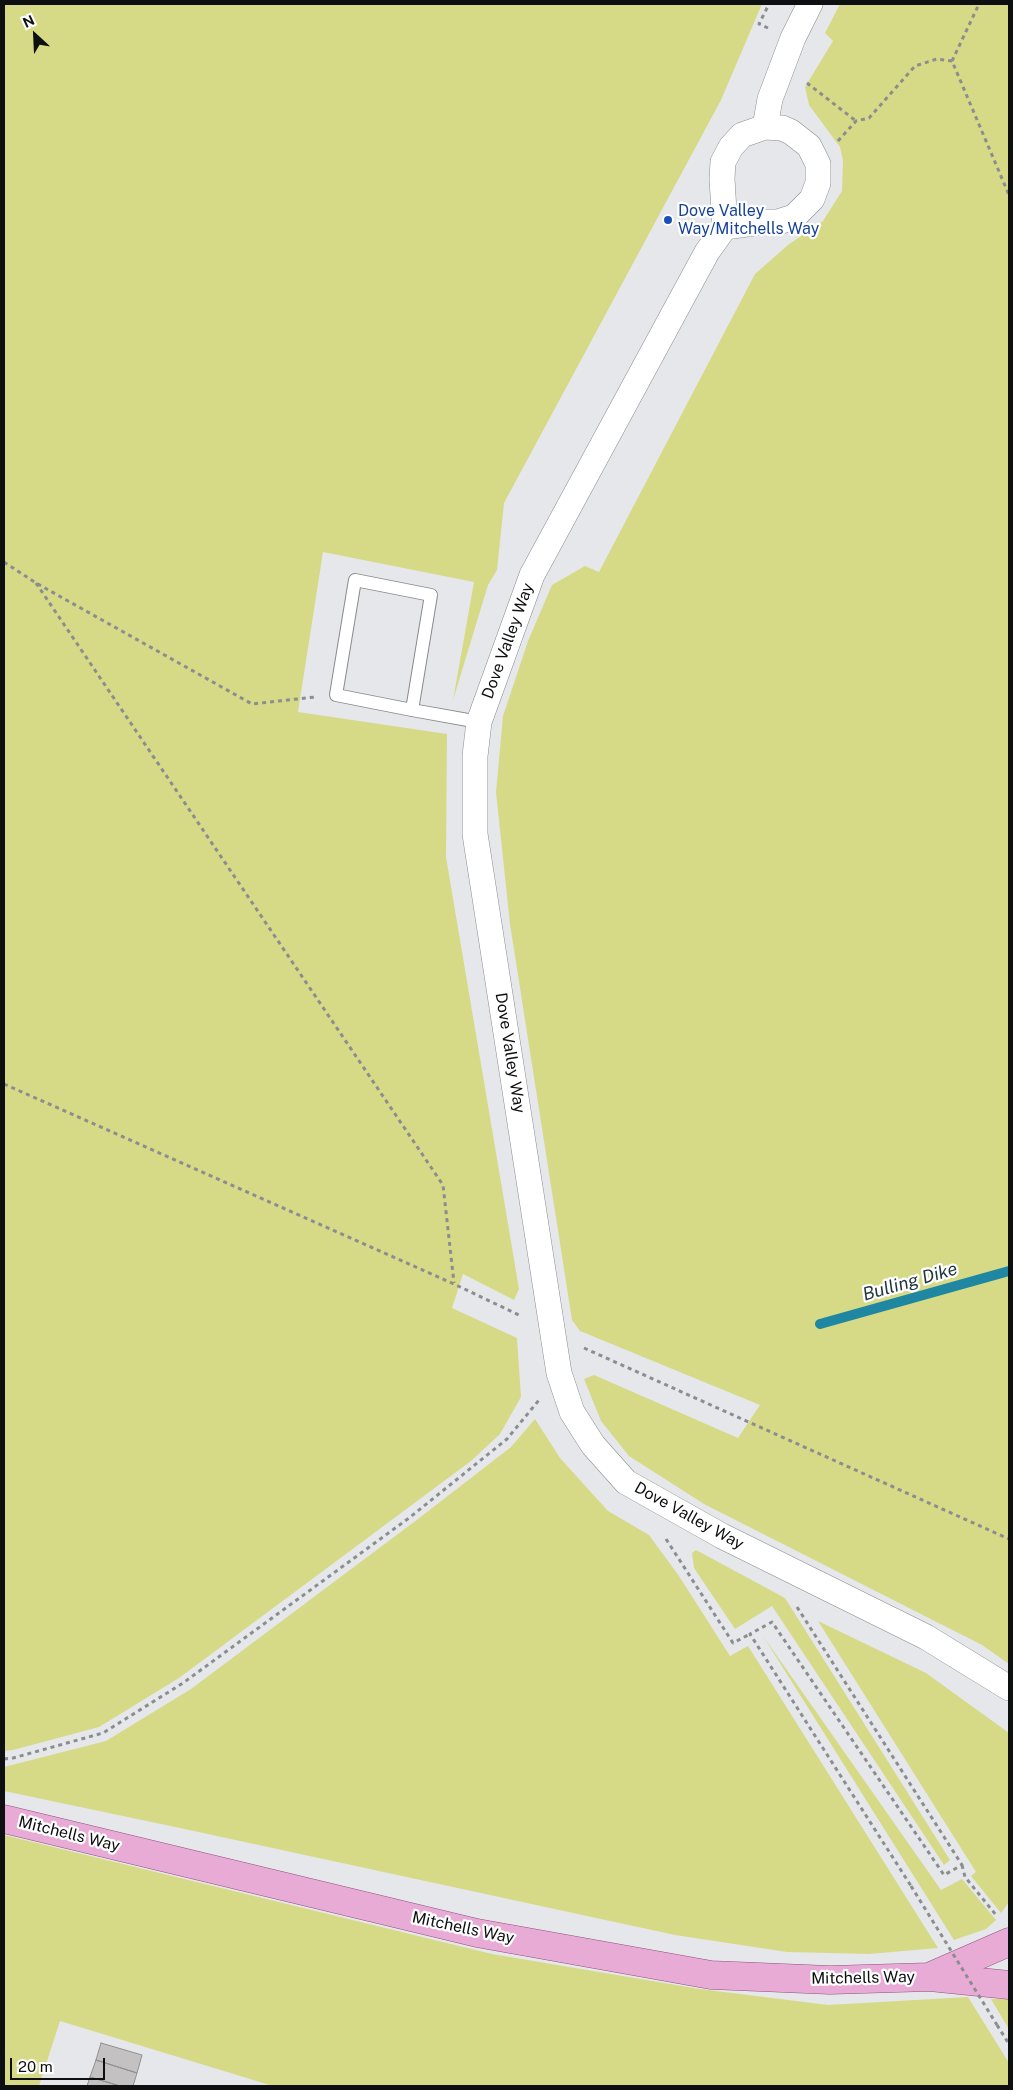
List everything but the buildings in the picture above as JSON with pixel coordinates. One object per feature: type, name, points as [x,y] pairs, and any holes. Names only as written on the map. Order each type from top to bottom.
[{"type":"main road","name":"Mitchells Way","points":[[4,1819],[477,1933],[711,1975],[830,1980],[930,1977],[1009,1985]]},
{"type":"main road","name":"Mitchells Way","points":[[930,1977],[1006,1932]]},
{"type":"street","points":[[765,127],[770,98],[793,38],[810,4]]},
{"type":"street","points":[[765,127],[782,128],[792,132],[809,146],[818,164],[818,183],[812,199],[794,217],[778,222],[761,222],[725,227],[724,162],[731,147],[742,135],[765,127]]},
{"type":"street","name":"Dove Valley Way","points":[[725,227],[706,252],[532,575],[479,722],[475,756],[475,834],[559,1373],[572,1412],[593,1445],[626,1482],[722,1536],[926,1636],[1009,1688]]},
{"type":"lane","points":[[412,710],[431,596],[355,580],[336,695],[412,710],[479,722]]},
{"type":"path","points":[[979,4],[952,61],[1009,195]]},
{"type":"path","points":[[818,164],[856,121],[869,118],[915,66],[937,59],[952,61]]},
{"type":"path","points":[[4,562],[36,583],[252,704],[336,695]]},
{"type":"path","points":[[4,1084],[454,1284],[443,1185],[36,583]]},
{"type":"path","points":[[585,1349],[1009,1539]]},
{"type":"path","points":[[4,1759],[14,1758],[103,1733],[183,1683],[409,1518],[507,1439],[559,1373]]},
{"type":"path","points":[[665,1538],[733,1643],[772,1622],[944,1876],[962,1865]]},
{"type":"path","points":[[794,1602],[962,1865],[966,1877],[1006,1932]]},
{"type":"path","points":[[750,1634],[1009,2044]]},
{"type":"green space","points":[[4,4],[762,4],[721,100],[504,503],[497,570],[488,585],[453,700],[474,582],[323,552],[298,712],[447,734],[446,857],[519,1289],[514,1300],[463,1274],[452,1308],[517,1338],[521,1397],[500,1434],[471,1461],[179,1678],[99,1727],[4,1751]]},
{"type":"green space","points":[[840,4],[1009,4],[1009,1664],[982,1645],[704,1504],[629,1456],[601,1421],[584,1379],[594,1375],[738,1438],[760,1405],[580,1331],[572,1320],[510,924],[496,792],[503,716],[528,641],[552,585],[585,566],[599,572],[755,274],[788,245],[823,221],[842,191],[843,160],[840,147],[809,105],[805,87],[833,41],[825,33]]},
{"type":"green space","points":[[535,1419],[560,1458],[608,1511],[649,1535],[679,1576],[730,1656],[748,1646],[938,1948],[869,1954],[787,1952],[675,1935],[4,1791],[4,1767],[106,1741],[191,1689],[511,1447]]},
{"type":"green space","points":[[696,1550],[785,1598],[950,1860],[944,1865],[772,1606],[735,1629],[694,1568],[692,1553]]},
{"type":"green space","points":[[818,1621],[926,1673],[1009,1733],[1009,1902],[1001,1913],[971,1876],[976,1872]]},
{"type":"green space","points":[[763,1636],[941,1890],[962,1879],[996,1920],[986,1929],[954,1940]]},
{"type":"green space","points":[[4,1835],[492,1954],[700,1989],[828,2005],[968,1997],[1009,2063],[1009,2086],[273,2086],[60,2021],[39,2086],[4,2086]]},
{"type":"green space","points":[[991,1999],[1009,1999],[1009,2029],[1004,2021]]},
{"type":"waterway","name":"Bulling Dike","points":[[820,1324],[1009,1271]]},
{"type":"place","name":"Dove Valley Way/Mitchells Way","points":[[668,220]]}]
